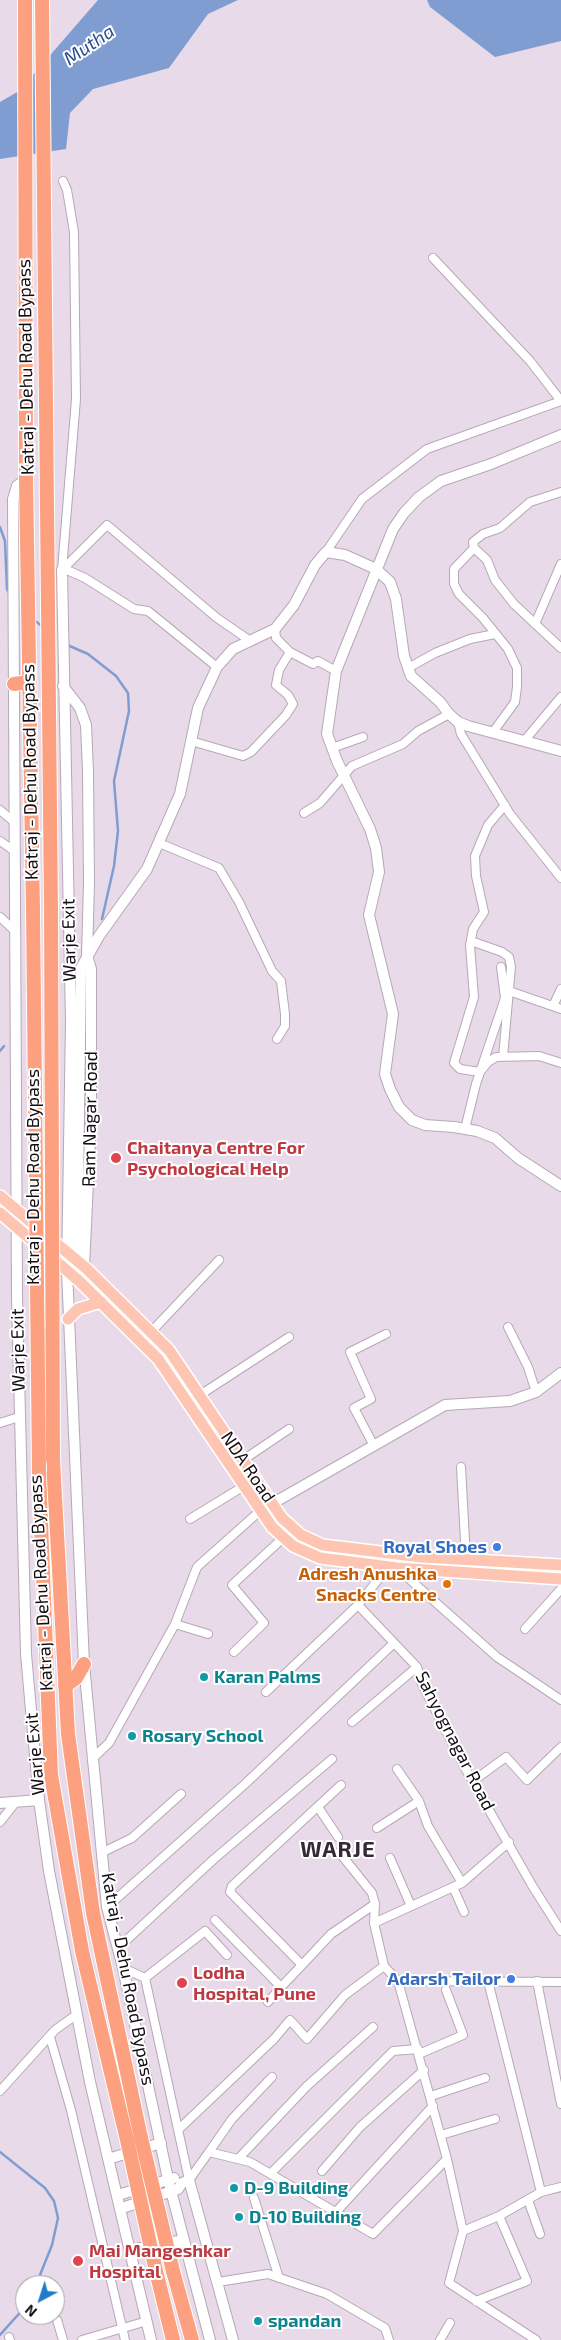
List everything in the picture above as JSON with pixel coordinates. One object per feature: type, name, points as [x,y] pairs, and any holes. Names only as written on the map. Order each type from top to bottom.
[{"type":"highway","name":"Katraj - Dehu Road Bypass","points":[[42,4],[47,682],[51,910],[53,1460],[68,1734],[93,1913],[141,2138],[173,2271],[192,2340]]},
{"type":"highway","name":"Katraj - Dehu Road Bypass","points":[[25,5],[26,479],[30,648],[39,1472],[51,1775],[82,1951],[172,2340]]},
{"type":"highway","points":[[14,684],[30,682]]},
{"type":"highway","points":[[65,1686],[76,1678],[84,1664]]},
{"type":"main road","name":"NDA Road","points":[[2,1197],[81,1264],[152,1331],[179,1364],[282,1518],[301,1535],[323,1544],[393,1553],[561,1565]]},
{"type":"main road","name":"NDA Road","points":[[0,1214],[73,1276],[158,1359],[272,1527],[293,1546],[320,1558],[393,1568],[561,1579]]},
{"type":"main road","points":[[68,1320],[78,1310],[101,1302]]},
{"type":"main road","points":[[393,1553],[393,1568]]},
{"type":"street","points":[[62,570],[76,399],[74,232],[67,190],[63,181]]},
{"type":"street","points":[[433,258],[530,361],[561,401],[427,449],[362,500],[326,552],[345,555],[376,569],[390,582],[396,598],[404,656],[408,668],[414,680],[440,702],[458,722],[561,751]]},
{"type":"street","points":[[561,435],[491,464],[441,481],[419,497],[393,529],[336,671],[328,734],[344,777],[370,829],[376,848],[379,872],[369,915],[392,1014],[384,1074],[399,1107],[412,1120],[425,1125],[466,1129],[495,1138],[518,1158],[561,1186]]},
{"type":"street","name":"Warje Exit","points":[[26,479],[14,491],[12,499],[16,1227],[26,1654],[39,1800],[49,1871],[76,2015],[151,2340]]},
{"type":"street","points":[[561,492],[530,502],[500,528],[483,534],[473,542],[474,548],[487,560],[495,580],[514,604],[561,648]]},
{"type":"street","points":[[47,580],[62,570],[108,525],[217,618],[249,640]]},
{"type":"street","points":[[474,548],[454,570],[454,584],[459,594],[508,649],[517,668],[517,687],[514,702],[493,732]]},
{"type":"street","name":"Ram Nagar Road","points":[[73,1276],[81,1264],[81,968],[99,936],[144,874],[159,842],[180,794],[198,708],[217,667],[233,649],[275,629],[294,605],[314,565],[326,552]]},
{"type":"street","points":[[535,624],[561,564]]},
{"type":"street","points":[[62,570],[67,570],[85,578],[134,609],[148,611],[217,667]]},
{"type":"street","name":"Warje Exit","points":[[62,570],[71,1021],[68,1254],[73,1276],[68,1320],[84,1664],[107,1907],[123,1968],[168,2179],[210,2340]]},
{"type":"street","points":[[275,629],[276,638],[290,652],[313,664],[318,661],[336,671]]},
{"type":"street","points":[[408,668],[435,653],[470,639],[496,634]]},
{"type":"street","points":[[191,741],[247,755],[286,716],[293,704],[288,695],[276,685],[279,670],[290,652]]},
{"type":"street","points":[[47,682],[64,686],[80,708],[86,725],[89,873],[87,956]]},
{"type":"street","points":[[525,740],[561,697]]},
{"type":"street","points":[[304,813],[320,803],[352,766],[403,744],[418,731],[449,714]]},
{"type":"street","points":[[458,722],[461,734],[505,805],[561,878]]},
{"type":"street","points":[[332,748],[364,737]]},
{"type":"street","points":[[480,1072],[460,1069],[454,1063],[474,997],[471,941],[473,929],[484,912],[476,876],[475,856],[488,826],[505,805]]},
{"type":"street","points":[[0,810],[13,821]]},
{"type":"street","points":[[0,840],[13,850]]},
{"type":"street","points":[[159,842],[219,868],[239,902],[272,970],[280,981],[285,1026],[278,1039]]},
{"type":"street","points":[[0,917],[14,930]]},
{"type":"street","points":[[471,941],[502,952],[509,957],[511,966],[503,1057]]},
{"type":"street","points":[[466,1129],[480,1072],[505,998],[501,967]]},
{"type":"street","points":[[509,991],[557,1008],[561,989]]},
{"type":"street","points":[[480,1072],[488,1062],[496,1057],[539,1056],[561,1062]]},
{"type":"street","points":[[152,1331],[219,1260]]},
{"type":"street","points":[[508,1327],[528,1367],[536,1392]]},
{"type":"street","points":[[374,1446],[354,1408],[371,1399],[350,1352],[386,1334]]},
{"type":"street","points":[[200,1395],[289,1337]]},
{"type":"street","points":[[92,1759],[109,1742],[175,1624],[197,1567],[260,1510],[445,1405],[510,1401],[536,1392],[561,1373]]},
{"type":"street","points":[[0,1423],[19,1417]]},
{"type":"street","points":[[243,1460],[289,1428]]},
{"type":"street","points":[[462,1466],[466,1559]]},
{"type":"street","points":[[190,1519],[244,1486]]},
{"type":"street","points":[[234,1652],[264,1623],[232,1585],[283,1538]]},
{"type":"street","points":[[266,1692],[358,1605],[393,1568],[497,1657],[561,1700]]},
{"type":"street","points":[[526,1629],[561,1589]]},
{"type":"street","name":"Sahyognagar Road","points":[[358,1605],[417,1667],[422,1684],[473,1781],[533,1887],[561,1931]]},
{"type":"street","points":[[175,1624],[208,1634]]},
{"type":"street","points":[[107,1907],[245,1784],[394,1643]]},
{"type":"street","points":[[352,1722],[417,1667]]},
{"type":"street","points":[[473,1781],[506,1758],[527,1780],[561,1747]]},
{"type":"street","points":[[118,1948],[240,1836],[332,1759]]},
{"type":"street","points":[[397,1769],[419,1801],[428,1826],[462,1883]]},
{"type":"street","points":[[302,1965],[251,1916],[230,1890],[340,1785]]},
{"type":"street","points":[[101,1853],[132,1838],[181,1794]]},
{"type":"street","points":[[0,1803],[39,1800]]},
{"type":"street","points":[[377,1828],[419,1801]]},
{"type":"street","points":[[0,1822],[15,1803]]},
{"type":"street","points":[[318,1807],[338,1837]]},
{"type":"street","points":[[374,1923],[462,1883],[509,1842]]},
{"type":"street","points":[[338,1852],[372,1893],[374,1923],[384,1966],[398,1981],[431,2096],[463,2232],[449,2283],[535,2340]]},
{"type":"street","points":[[390,1858],[411,1906]]},
{"type":"street","points":[[453,1887],[464,1912]]},
{"type":"street","points":[[268,2002],[331,1934],[374,1904]]},
{"type":"street","points":[[215,1920],[281,1987]]},
{"type":"street","points":[[145,1978],[204,1931],[228,1955]]},
{"type":"street","points":[[178,2129],[274,2039],[290,2020],[307,2039],[345,1995],[384,1966]]},
{"type":"street","points":[[123,1968],[145,1978]]},
{"type":"street","points":[[145,1978],[178,2129],[186,2181],[218,2282],[233,2340]]},
{"type":"street","points":[[398,1981],[561,1982]]},
{"type":"street","points":[[488,1981],[541,2192]]},
{"type":"street","points":[[536,1982],[561,2104]]},
{"type":"street","points":[[270,2174],[393,2051],[418,2052],[463,2035],[446,1990]]},
{"type":"street","points":[[0,2091],[50,2037],[76,2015]]},
{"type":"street","points":[[238,2159],[307,2086],[374,2027]]},
{"type":"street","points":[[50,2037],[71,2110],[125,2340]]},
{"type":"street","points":[[322,2171],[360,2127],[424,2070]]},
{"type":"street","points":[[122,2208],[178,2189],[209,2152],[232,2119],[272,2077]]},
{"type":"street","points":[[431,2096],[485,2078]]},
{"type":"street","points":[[336,2212],[433,2106]]},
{"type":"street","points":[[441,2135],[495,2119]]},
{"type":"street","points":[[108,2159],[161,2143]]},
{"type":"street","points":[[209,2152],[250,2162],[373,2234],[447,2159]]},
{"type":"street","points":[[118,2195],[168,2179],[175,2178],[186,2181]]},
{"type":"street","points":[[463,2232],[499,2216],[541,2192],[561,2188]]},
{"type":"street","points":[[254,2198],[279,2278]]},
{"type":"street","points":[[528,2200],[540,2234]]},
{"type":"street","points":[[476,2301],[527,2281],[499,2216]]},
{"type":"street","points":[[131,2250],[184,2240]]},
{"type":"street","points":[[218,2282],[268,2274],[328,2294],[385,2328],[389,2340]]},
{"type":"street","points":[[82,2340],[147,2321]]},
{"type":"street","points":[[440,2340],[450,2323]]},
{"type":"street","points":[[58,2325],[63,2340]]},
{"type":"water","name":"Mutha","points":[[98,0],[238,0],[208,14],[169,68],[93,89],[70,113],[66,149],[0,159],[0,102],[19,91]]},
{"type":"water","points":[[427,0],[561,0],[561,41],[495,57],[430,7]]},
{"type":"waterway","points":[[0,527],[5,541],[7,589],[10,594]]},
{"type":"waterway","points":[[34,620],[43,627]]},
{"type":"waterway","points":[[65,644],[88,654],[116,676],[128,693],[129,711],[114,781],[118,831],[114,866],[102,919]]},
{"type":"waterway","points":[[0,1051],[4,1046]]},
{"type":"waterway","points":[[0,2152],[45,2188],[54,2201],[58,2218],[52,2245],[40,2275]]},
{"type":"waterway","points":[[0,2335],[15,2318]]},
{"type":"place","name":"Chaitanya Centre For Psychological Help","points":[[116,1158]]},
{"type":"place","name":"Royal Shoes","points":[[497,1547]]},
{"type":"place","name":"Adresh Anushka Snacks Centre","points":[[447,1584]]},
{"type":"place","name":"Karan Palms","points":[[204,1677]]},
{"type":"place","name":"Rosary School","points":[[132,1736]]},
{"type":"place","name":"Adarsh Tailor","points":[[511,1979]]},
{"type":"place","name":"Lodha Hospital, Pune","points":[[182,1983]]},
{"type":"place","name":"D-9 Building","points":[[234,2188]]},
{"type":"place","name":"D-10 Building","points":[[239,2217]]},
{"type":"place","name":"Mai Mangeshkar Hospital","points":[[78,2261]]},
{"type":"place","name":"spandan","points":[[258,2321]]},
{"type":"district","name":"WARJE","points":[[338,1850]]}]
